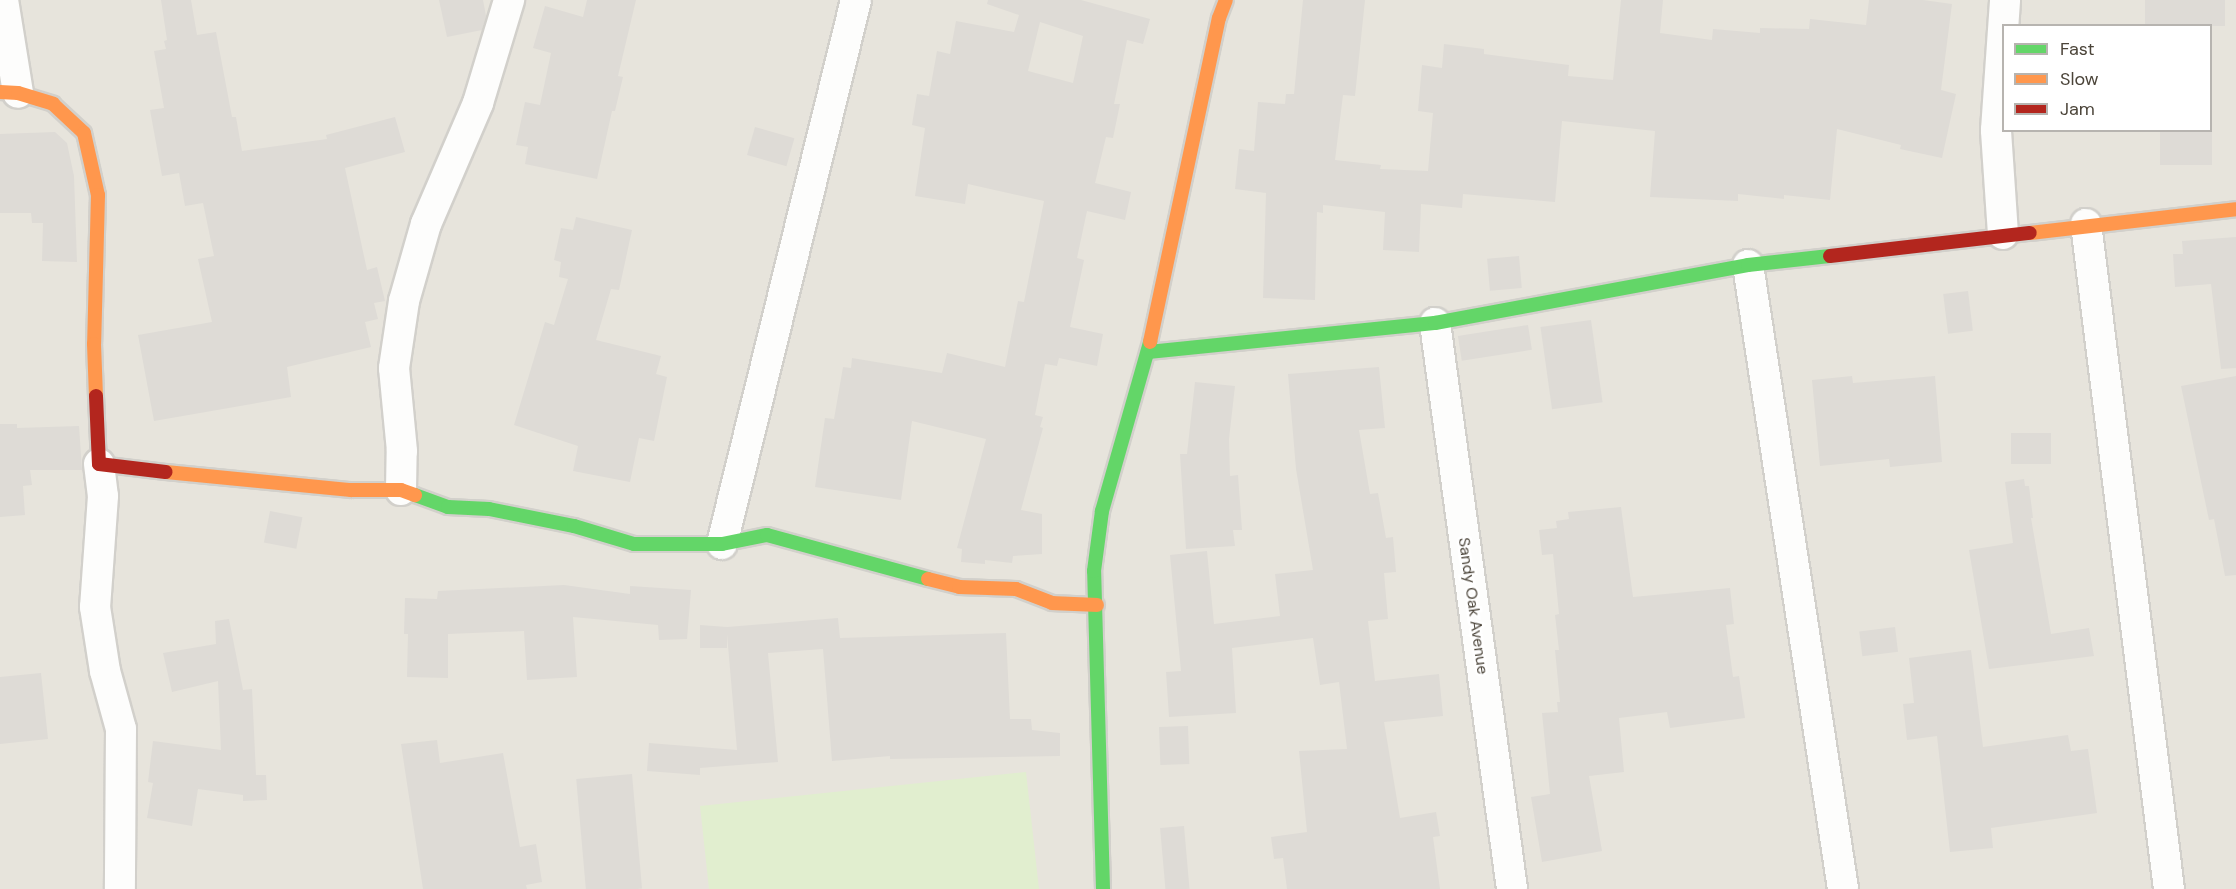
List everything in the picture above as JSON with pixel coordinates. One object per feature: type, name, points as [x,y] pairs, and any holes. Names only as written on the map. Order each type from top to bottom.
[{"type":"street","points":[[3,0],[9,92],[53,104],[84,133],[96,184],[98,276],[94,344],[99,464],[103,496],[95,607],[105,671],[121,729],[120,889]]},
{"type":"street","points":[[401,490],[402,451],[393,368],[404,301],[426,224],[478,103],[509,0]]},
{"type":"street","points":[[722,544],[856,0]]},
{"type":"street","points":[[1103,889],[1097,605],[1094,571],[1102,511],[1148,352],[1219,18],[1226,0]]},
{"type":"street","points":[[2003,24],[2005,0]]},
{"type":"street","points":[[2002,43],[1996,130],[2003,234]]},
{"type":"street","points":[[1148,352],[1435,323],[1748,265],[2085,224],[2236,209]]},
{"type":"street","points":[[2085,224],[2169,889]]},
{"type":"street","points":[[1748,265],[1843,889]]},
{"type":"street","name":"Sandy Oak Avenue","points":[[1435,323],[1512,889]]},
{"type":"street","points":[[99,464],[230,480],[284,482],[351,490],[401,490],[448,507],[489,509],[529,516],[574,526],[634,544],[722,544],[767,535],[959,586],[1016,589],[1052,603],[1097,605]]},
{"type":"shaded area","points":[[0,0],[2236,0],[2236,889],[0,889]]},
{"type":"green space","points":[[1026,772],[1039,889],[709,889],[700,806]]},
{"type":"building","points":[[161,0],[191,0],[197,35],[216,32],[232,117],[236,117],[242,151],[327,139],[326,135],[395,117],[405,152],[345,168],[367,270],[377,267],[385,301],[374,303],[378,319],[365,322],[371,347],[287,367],[291,397],[154,421],[138,335],[212,322],[198,259],[214,256],[203,203],[185,206],[179,173],[162,176],[150,110],[164,108],[154,51],[166,49],[164,41],[167,40]]},
{"type":"building","points":[[439,0],[483,0],[486,16],[482,30],[447,37]]},
{"type":"building","points":[[587,0],[636,0],[618,76],[623,77],[615,111],[612,111],[597,179],[525,164],[528,147],[516,145],[525,102],[540,105],[551,53],[533,48],[545,6],[583,17]]},
{"type":"building","points":[[988,0],[1081,0],[1150,19],[1143,44],[1127,40],[1114,104],[1120,104],[1113,138],[1106,137],[1095,183],[1131,192],[1125,220],[1087,211],[1077,258],[1084,260],[1070,327],[1103,334],[1097,366],[1059,358],[1057,366],[1045,364],[1035,415],[1043,417],[1040,427],[1043,428],[1021,510],[1042,514],[1042,554],[1013,556],[1012,563],[985,560],[985,564],[961,562],[962,549],[957,548],[986,439],[912,421],[901,500],[815,487],[825,418],[834,419],[843,367],[851,368],[852,358],[942,373],[947,353],[1005,367],[1018,301],[1024,302],[1044,201],[968,184],[965,204],[915,196],[925,128],[912,125],[917,94],[929,96],[937,51],[950,54],[956,21],[1014,32],[1019,15],[987,4]],"holes":[[[1040,22],[1083,36],[1073,83],[1028,71]]]},
{"type":"building","points":[[1303,0],[1365,0],[1355,96],[1343,95],[1335,160],[1381,165],[1380,169],[1428,171],[1433,113],[1418,111],[1422,65],[1442,68],[1444,44],[1484,49],[1484,54],[1569,65],[1568,76],[1613,80],[1621,0],[1663,0],[1660,33],[1712,40],[1713,29],[1760,33],[1760,28],[1809,29],[1810,19],[1866,25],[1869,0],[1923,0],[1952,4],[1941,90],[1956,94],[1942,158],[1900,149],[1901,145],[1837,129],[1830,200],[1784,195],[1784,199],[1738,194],[1738,201],[1650,197],[1655,131],[1562,121],[1555,202],[1463,194],[1462,208],[1421,204],[1419,252],[1383,250],[1385,212],[1323,205],[1323,213],[1317,212],[1315,300],[1263,298],[1266,193],[1235,189],[1239,149],[1254,151],[1258,102],[1285,104],[1286,94],[1294,94]]},
{"type":"building","points":[[2145,0],[2225,0],[2225,26],[2145,24]]},
{"type":"building","points":[[755,127],[794,138],[786,166],[747,155]]},
{"type":"building","points":[[55,132],[67,143],[74,176],[77,262],[42,261],[43,223],[32,223],[31,213],[0,213],[0,134]]},
{"type":"building","points":[[2160,132],[2212,132],[2212,165],[2160,165]]},
{"type":"building","points":[[576,217],[632,230],[619,290],[611,289],[596,340],[661,356],[656,374],[667,377],[654,441],[639,438],[630,482],[573,471],[578,446],[514,425],[545,322],[554,325],[568,279],[559,277],[561,262],[554,260],[561,228],[573,230]]},
{"type":"building","points":[[2236,237],[2236,368],[2221,369],[2211,284],[2175,287],[2173,254],[2183,254],[2182,241]]},
{"type":"building","points":[[1519,256],[1522,288],[1490,291],[1487,259]]},
{"type":"building","points":[[1968,291],[1973,331],[1948,334],[1943,294]]},
{"type":"building","points":[[1591,320],[1603,402],[1552,409],[1540,327]]},
{"type":"building","points":[[1528,325],[1532,350],[1462,361],[1458,336]]},
{"type":"building","points":[[1379,367],[1385,428],[1359,430],[1370,494],[1378,493],[1386,538],[1393,537],[1396,572],[1384,573],[1388,619],[1368,621],[1375,681],[1439,674],[1443,716],[1384,722],[1400,818],[1436,812],[1440,836],[1433,837],[1440,889],[1287,889],[1283,858],[1274,859],[1271,837],[1307,832],[1299,751],[1347,749],[1339,682],[1320,685],[1313,638],[1232,648],[1236,713],[1169,717],[1166,672],[1181,671],[1170,555],[1207,551],[1214,624],[1280,616],[1275,574],[1313,570],[1296,469],[1288,374]]},
{"type":"building","points":[[1852,376],[1853,383],[1935,376],[1942,462],[1890,467],[1889,459],[1820,466],[1812,380]]},
{"type":"building","points":[[2236,376],[2236,575],[2225,576],[2214,519],[2209,520],[2181,386]]},
{"type":"building","points":[[1195,382],[1235,386],[1229,439],[1230,476],[1238,475],[1242,530],[1233,530],[1235,546],[1186,549],[1180,454],[1187,454]]},
{"type":"building","points":[[0,424],[17,424],[17,428],[79,426],[82,470],[30,470],[32,485],[23,486],[25,515],[0,517]]},
{"type":"building","points":[[2011,433],[2051,433],[2051,464],[2011,464]]},
{"type":"building","points":[[2024,479],[2025,486],[2029,486],[2033,518],[2031,518],[2051,634],[2089,628],[2094,656],[1989,669],[1969,550],[2013,543],[2005,482]]},
{"type":"building","points":[[1621,507],[1633,597],[1730,588],[1734,624],[1726,625],[1733,677],[1739,676],[1745,718],[1670,728],[1667,712],[1619,718],[1624,772],[1589,776],[1602,851],[1542,862],[1531,797],[1550,794],[1542,713],[1558,712],[1557,702],[1560,702],[1555,650],[1559,650],[1555,615],[1559,614],[1553,554],[1542,555],[1539,530],[1557,528],[1556,521],[1569,519],[1568,512]]},
{"type":"building","points":[[270,511],[302,517],[296,549],[264,542]]},
{"type":"building","points":[[564,585],[630,594],[630,586],[691,590],[687,639],[659,640],[658,625],[573,617],[577,677],[527,680],[524,631],[448,634],[448,678],[407,677],[408,634],[404,634],[405,598],[437,599],[438,591]]},
{"type":"building","points":[[838,618],[840,638],[1006,633],[1010,719],[1031,719],[1032,730],[1060,733],[1060,756],[890,759],[890,756],[832,761],[823,649],[768,653],[778,762],[700,768],[700,775],[647,771],[649,743],[737,750],[727,634],[727,648],[700,648],[700,625],[727,627]]},
{"type":"building","points":[[229,619],[243,690],[252,689],[256,775],[266,775],[267,800],[243,801],[243,795],[198,789],[192,826],[147,818],[153,783],[148,782],[153,741],[221,750],[218,681],[172,692],[163,653],[216,644],[215,621]]},
{"type":"building","points":[[1895,627],[1898,652],[1862,656],[1859,631]]},
{"type":"building","points":[[1971,650],[1983,747],[2068,735],[2071,751],[2088,749],[2097,813],[1991,828],[1993,848],[1950,852],[1937,736],[1907,740],[1903,704],[1914,703],[1909,658]]},
{"type":"building","points":[[41,673],[48,739],[0,744],[0,677]]},
{"type":"building","points":[[1188,726],[1189,764],[1160,765],[1159,727]]},
{"type":"building","points":[[437,740],[440,763],[503,753],[520,847],[536,844],[542,882],[526,885],[527,889],[423,889],[401,744]]},
{"type":"building","points":[[632,774],[642,889],[586,889],[576,779]]},
{"type":"building","points":[[1184,826],[1189,889],[1165,889],[1160,828]]},
{"type":"traffic: fast","points":[[1148,352],[1435,323],[1748,265],[1830,256]]},
{"type":"traffic: fast","points":[[1103,889],[1094,571],[1102,511],[1150,342]]},
{"type":"traffic: fast","points":[[415,495],[448,507],[489,509],[574,526],[634,544],[722,544],[767,535],[928,579]]},
{"type":"traffic: slow","points":[[1150,342],[1219,18],[1226,0]]},
{"type":"traffic: slow","points":[[0,92],[18,93],[53,104],[84,133],[98,195],[94,344],[96,396]]},
{"type":"traffic: slow","points":[[2030,233],[2236,209]]},
{"type":"traffic: slow","points":[[166,472],[351,490],[401,490],[415,495]]},
{"type":"traffic: slow","points":[[928,579],[959,587],[1016,589],[1052,603],[1097,605]]},
{"type":"traffic: jam","points":[[1830,256],[2030,233]]},
{"type":"traffic: jam","points":[[96,396],[99,464],[166,472]]}]
